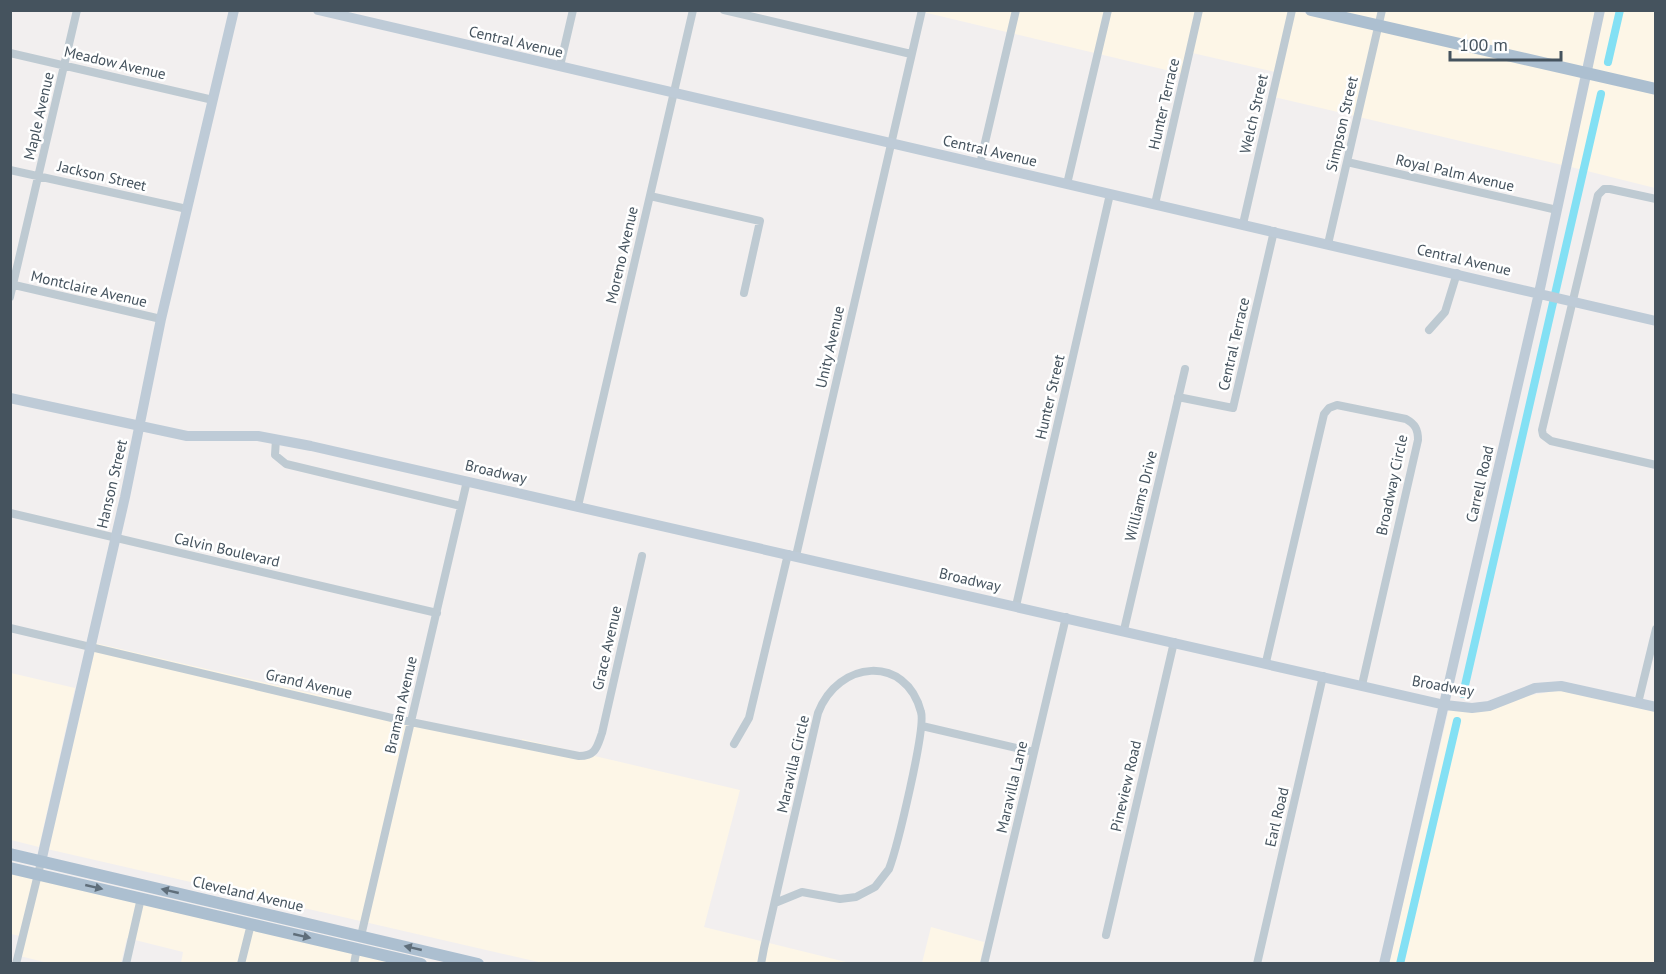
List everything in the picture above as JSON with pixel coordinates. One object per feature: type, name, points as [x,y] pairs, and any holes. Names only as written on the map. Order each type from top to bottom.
[{"type":"main road","points":[[1311,10],[1656,90]]},
{"type":"main road","name":"Cleveland Avenue","points":[[10,854],[39,868],[141,898],[421,963]]},
{"type":"main road","name":"Cleveland Avenue","points":[[10,868],[39,868],[478,963]]},
{"type":"main road","points":[[328,942],[361,936]]},
{"type":"main road","points":[[357,948],[369,944],[390,943]]},
{"type":"street","name":"Maple Avenue","points":[[10,297],[77,10]]},
{"type":"street","name":"Hanson Street","points":[[16,963],[234,10]]},
{"type":"street","name":"Central Avenue","points":[[318,10],[1656,321]]},
{"type":"street","points":[[560,66],[573,10]]},
{"type":"street","name":"Moreno Avenue","points":[[578,506],[693,10]]},
{"type":"street","points":[[724,10],[911,54]]},
{"type":"street","name":"Unity Avenue","points":[[734,744],[749,718],[792,555],[922,10]]},
{"type":"street","points":[[980,164],[1016,10]]},
{"type":"street","points":[[1067,184],[1108,10]]},
{"type":"street","name":"Hunter Terrace","points":[[1155,204],[1199,10]]},
{"type":"street","name":"Welch Street","points":[[1243,224],[1292,10]]},
{"type":"street","name":"Simpson Street","points":[[1328,244],[1382,10]]},
{"type":"street","name":"Carrell Road","points":[[1384,963],[1542,294],[1557,210],[1600,10]]},
{"type":"street","name":"Meadow Avenue","points":[[10,53],[213,100]]},
{"type":"street","name":"Royal Palm Avenue","points":[[1347,162],[1557,210]]},
{"type":"street","name":"Jackson Street","points":[[10,170],[187,209]]},
{"type":"street","points":[[1656,199],[1613,189],[1604,189],[1599,193],[1569,300],[1543,425],[1543,435],[1551,441],[1656,465]]},
{"type":"street","name":"Hunter Street","points":[[1016,606],[1110,194]]},
{"type":"street","points":[[650,196],[760,221],[744,293]]},
{"type":"street","name":"Central Terrace","points":[[1179,397],[1233,408],[1274,231]]},
{"type":"street","points":[[1429,330],[1445,312],[1456,273]]},
{"type":"street","name":"Montclaire Avenue","points":[[12,285],[162,319]]},
{"type":"street","name":"Williams Drive","points":[[1124,630],[1185,369]]},
{"type":"street","name":"Broadway","points":[[10,398],[187,436],[242,435],[276,439],[1266,662],[1444,705],[1485,707],[1535,688],[1561,686],[1656,707]]},
{"type":"street","name":"Broadway Circle","points":[[1266,662],[1324,414],[1329,408],[1338,405],[1406,419],[1414,424],[1418,440],[1362,685]]},
{"type":"street","points":[[276,439],[275,455],[286,464],[461,506]]},
{"type":"street","name":"Braman Avenue","points":[[361,936],[468,481]]},
{"type":"street","name":"Calvin Boulevard","points":[[10,513],[437,613]]},
{"type":"street","name":"Grace Avenue","points":[[598,745],[642,556]]},
{"type":"street","name":"Maravilla Lane","points":[[984,963],[1066,617]]},
{"type":"street","name":"Grand Avenue","points":[[10,628],[411,722],[579,756],[589,756],[596,751],[598,745]]},
{"type":"street","points":[[1638,703],[1656,629]]},
{"type":"street","name":"Pineview Road","points":[[1106,935],[1174,642]]},
{"type":"street","name":"Maravilla Circle","points":[[761,963],[818,713],[830,690],[844,678],[860,672],[877,671],[893,676],[906,685],[915,696],[921,712],[922,726],[895,851],[885,876],[869,891],[856,897],[840,899],[802,892],[775,903]]},
{"type":"street","name":"Earl Road","points":[[1257,963],[1323,676]]},
{"type":"street","points":[[922,726],[1034,752]]},
{"type":"street","points":[[126,963],[141,898]]},
{"type":"street","points":[[241,963],[251,924]]},
{"type":"street","points":[[354,963],[357,948]]},
{"type":"shaded area","points":[[919,11],[1295,11],[1580,76],[1562,165],[1270,96],[1275,72],[1188,52],[1183,74]]},
{"type":"shaded area","points":[[1329,11],[1596,11],[1582,69]]},
{"type":"shaded area","points":[[1604,11],[1655,11],[1655,85],[1590,71]]},
{"type":"shaded area","points":[[1588,78],[1655,93],[1655,188],[1571,167]]},
{"type":"shaded area","points":[[95,643],[336,699],[335,704],[521,745],[522,739],[740,790],[704,927],[850,963],[543,963],[47,849]]},
{"type":"shaded area","points":[[11,673],[75,688],[39,847],[11,840]]},
{"type":"shaded area","points":[[1561,690],[1655,711],[1655,963],[1389,964],[1449,709]]},
{"type":"shaded area","points":[[10,870],[404,963],[181,963],[183,952],[127,938],[121,963],[48,963],[16,955],[20,936],[11,934]]},
{"type":"shaded area","points":[[931,927],[984,942],[980,963],[922,963]]},
{"type":"waterway","points":[[1608,62],[1620,10]]},
{"type":"waterway","points":[[1463,694],[1601,94]]},
{"type":"waterway","points":[[1400,964],[1457,721]]}]
